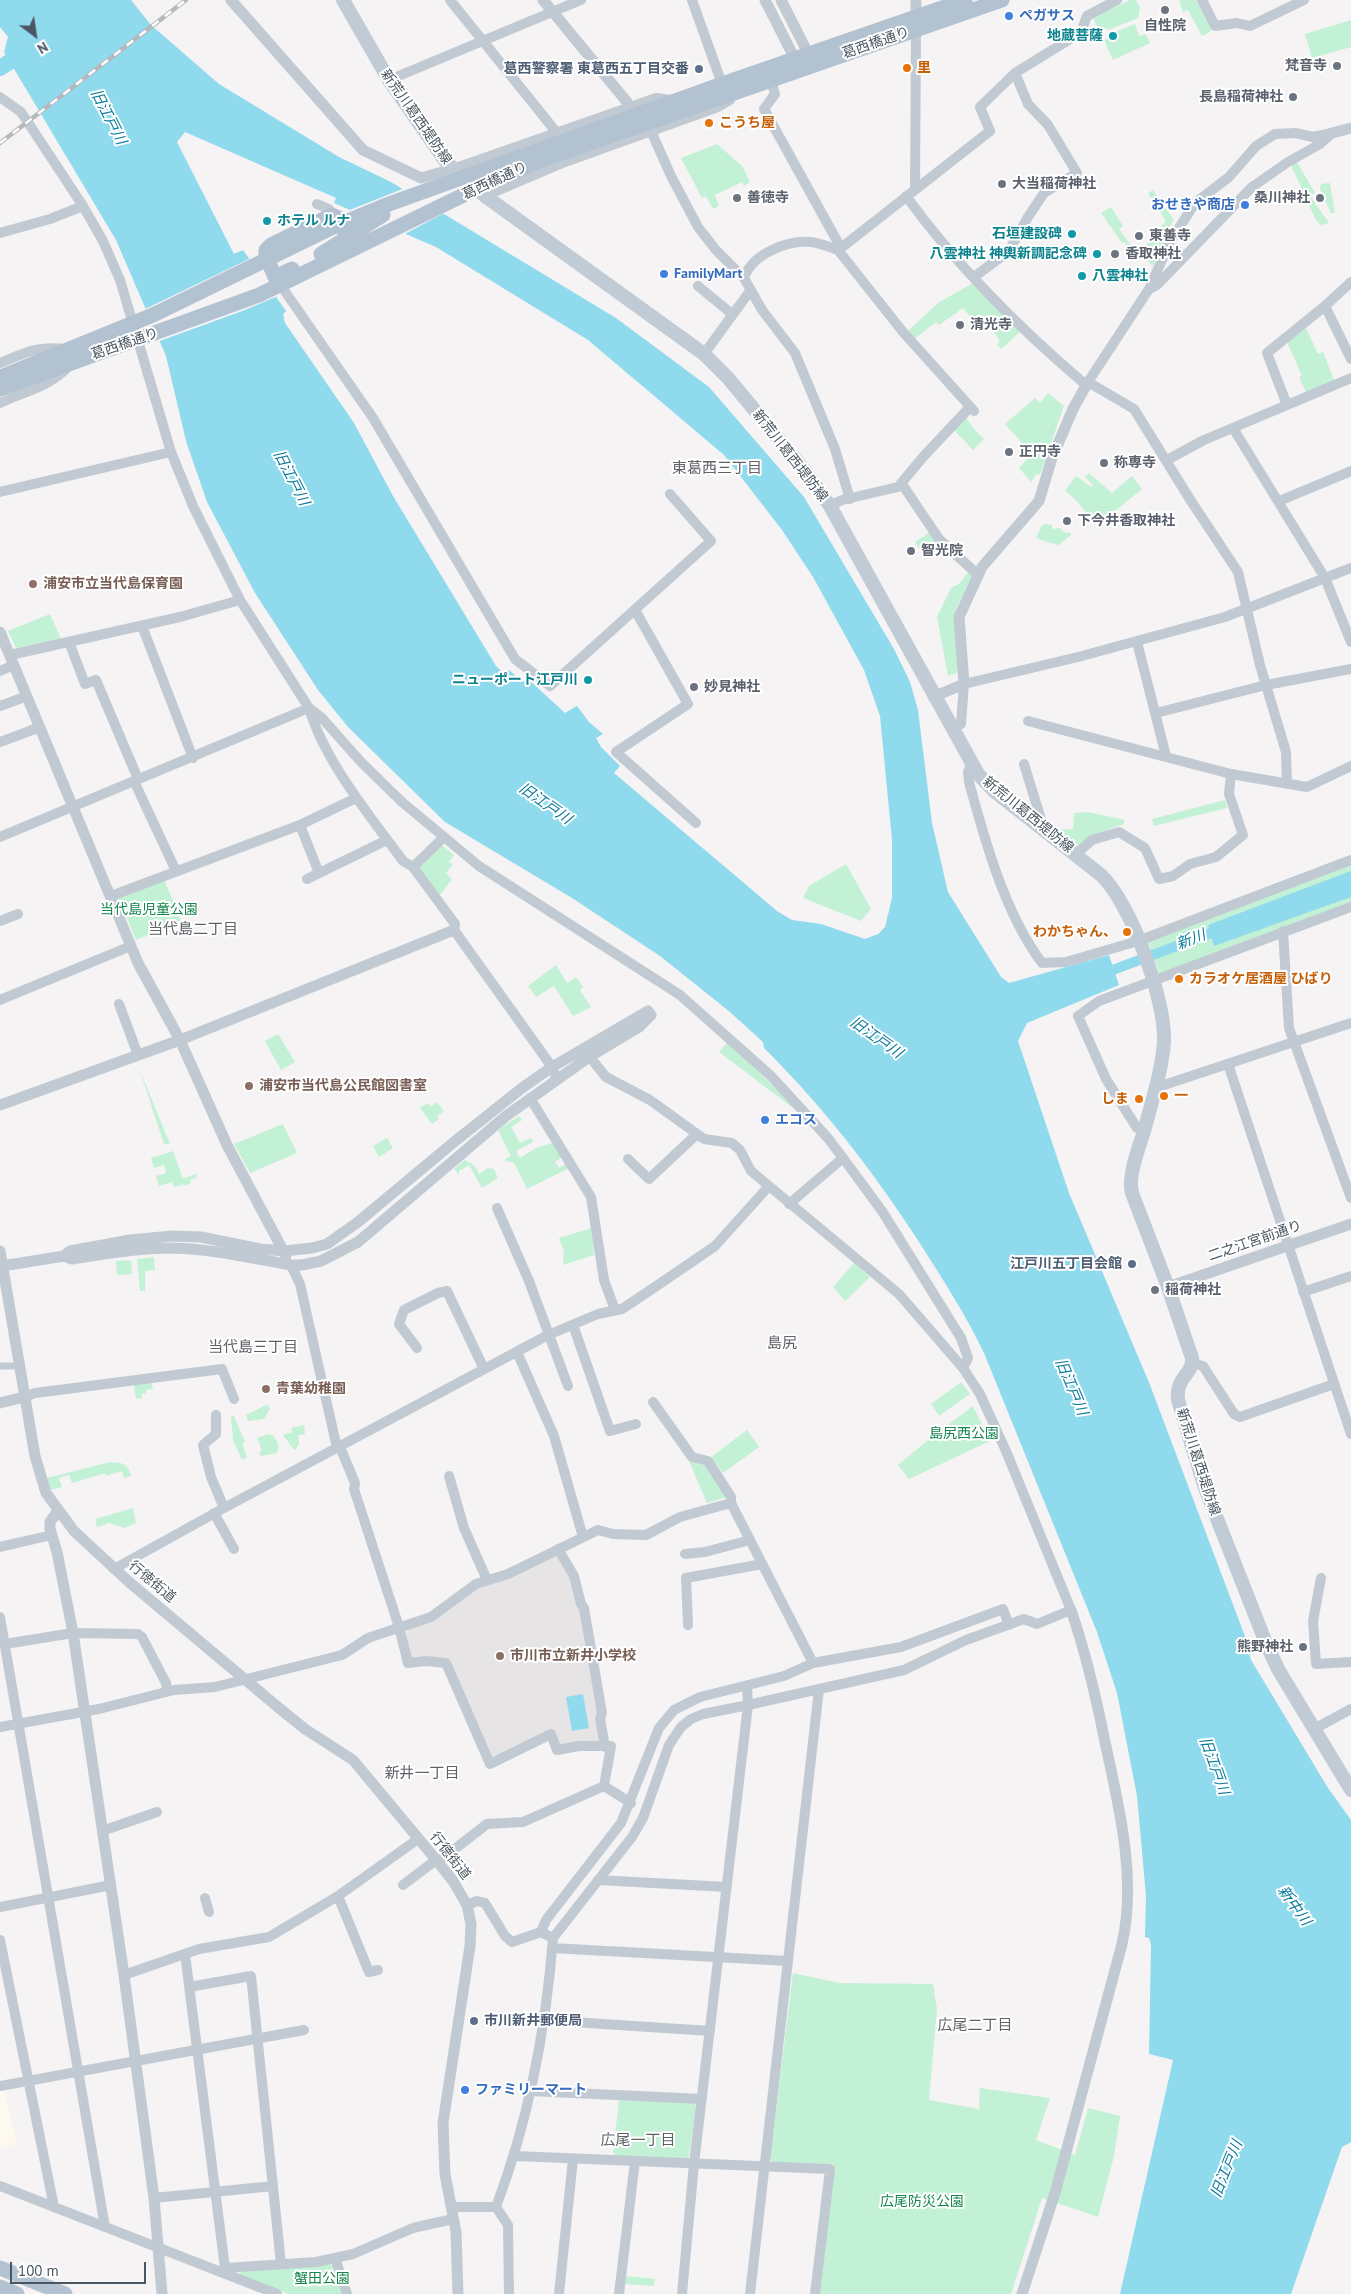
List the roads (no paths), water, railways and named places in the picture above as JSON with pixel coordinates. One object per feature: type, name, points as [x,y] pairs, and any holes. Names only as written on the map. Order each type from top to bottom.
[{"type":"main road","name":"新荒川葛西堤防線","points":[[343,0],[389,80],[453,169],[485,196],[704,354],[728,378],[806,472],[830,506],[971,764],[994,791],[1076,854],[1114,888],[1126,909],[1152,978],[1164,1024],[1163,1049],[1155,1088],[1131,1176],[1130,1187],[1168,1286],[1192,1363],[1179,1384],[1177,1393],[1205,1488],[1266,1643],[1351,1790]]},
{"type":"main road","name":"葛西橋通り","points":[[916,23],[965,0]]},
{"type":"main road","name":"葛西橋通り","points":[[0,378],[153,315],[331,228],[439,185],[722,84],[804,61],[916,23],[1002,0]]},
{"type":"main road","name":"葛西橋通り","points":[[0,389],[212,314],[259,295],[514,170],[629,118],[771,80],[804,61]]},
{"type":"main road","points":[[321,254],[372,220],[439,185]]},
{"type":"main road","points":[[153,315],[321,254],[387,222],[447,203]]},
{"type":"main road","points":[[212,314],[263,283],[289,265],[332,237],[343,232],[345,226],[343,220],[332,214],[271,244],[266,250],[266,256],[275,277],[289,265]]},
{"type":"main road","points":[[0,2268],[65,2294]]},
{"type":"main road","points":[[0,2287],[17,2294]]},
{"type":"street","points":[[231,0],[362,150],[421,178],[453,169],[557,133],[629,118],[627,102],[543,0]]},
{"type":"street","points":[[450,0],[557,133]]},
{"type":"street","points":[[389,80],[581,0]]},
{"type":"street","points":[[692,0],[722,84]]},
{"type":"street","points":[[765,0],[804,61]]},
{"type":"street","points":[[781,0],[804,61]]},
{"type":"street","points":[[916,0],[911,193],[951,254],[1029,333],[1087,384],[1134,409],[1167,460],[1238,572],[1266,685],[1286,752],[1287,784]]},
{"type":"street","points":[[840,249],[990,131],[980,106],[1015,72],[1075,36],[1082,29],[1087,16],[1118,0]]},
{"type":"street","points":[[1202,0],[1215,26],[1237,23],[1250,26],[1304,0]]},
{"type":"street","points":[[974,277],[1009,251],[1044,193],[1077,173],[1048,125],[1028,104],[1015,72]]},
{"type":"street","points":[[771,80],[775,94],[764,109],[840,249],[903,332],[972,409],[923,457],[902,484],[884,492],[850,499],[830,506]]},
{"type":"street","points":[[485,196],[505,186],[718,107],[755,85]]},
{"type":"street","points":[[0,97],[21,112],[103,241],[120,280],[172,452],[193,506],[240,600],[310,708],[322,718],[361,762],[443,838],[479,866],[680,995],[770,1075],[827,1137],[882,1211],[961,1338],[968,1358],[963,1368]]},
{"type":"street","points":[[951,729],[961,724],[964,684],[959,617],[977,574],[1040,501],[1052,458],[1087,384],[1149,289],[1170,242],[1195,203],[1228,177],[1256,146],[1274,134],[1295,133],[1313,137],[1351,128]]},
{"type":"street","points":[[651,131],[671,176],[698,227],[716,250],[744,278],[762,310],[794,353],[835,449],[850,499]]},
{"type":"street","points":[[1149,289],[1157,285],[1252,188],[1288,162],[1320,144],[1332,133]]},
{"type":"street","points":[[316,204],[330,209],[332,214]]},
{"type":"street","points":[[0,233],[50,219],[82,206]]},
{"type":"street","points":[[744,278],[747,268],[766,253],[788,244],[814,242],[840,249]]},
{"type":"street","points":[[275,277],[373,418],[515,660],[550,686],[711,541],[670,494]]},
{"type":"street","points":[[1286,405],[1267,353],[1325,306],[1351,282]]},
{"type":"street","points":[[698,286],[732,314]]},
{"type":"street","points":[[704,354],[750,291]]},
{"type":"street","points":[[1325,306],[1351,359]]},
{"type":"street","points":[[0,363],[36,348],[80,348],[135,332]]},
{"type":"street","points":[[0,403],[54,381],[83,355],[135,332]]},
{"type":"street","points":[[1167,460],[1204,440],[1351,378]]},
{"type":"street","points":[[1233,428],[1325,578],[1351,642]]},
{"type":"street","points":[[0,492],[172,452]]},
{"type":"street","points":[[1279,501],[1351,471]]},
{"type":"street","points":[[902,484],[939,539],[977,574]]},
{"type":"street","points":[[933,697],[964,684],[1138,642],[1248,610],[1351,568]]},
{"type":"street","points":[[0,671],[12,660],[69,642],[142,626],[240,600]]},
{"type":"street","points":[[635,610],[688,704],[616,752],[696,823]]},
{"type":"street","points":[[142,626],[193,758]]},
{"type":"street","points":[[1,638],[12,660],[131,946],[180,1040],[227,1145],[300,1284],[339,1448],[356,1484],[354,1489],[399,1627],[408,1663],[426,1661],[446,1663],[490,1764],[551,1734],[557,1750],[579,1746],[611,1746],[604,1786]]},
{"type":"street","points":[[69,642],[85,684],[96,680],[136,780],[176,871]]},
{"type":"street","points":[[1138,642],[1166,756]]},
{"type":"street","points":[[1156,714],[1266,685],[1351,669]]},
{"type":"street","points":[[0,706],[27,696]]},
{"type":"street","points":[[0,838],[310,708]]},
{"type":"street","points":[[310,708],[315,726],[356,798],[403,861],[413,868],[455,924],[454,930],[552,1067],[557,1080]]},
{"type":"street","points":[[1028,721],[1231,774],[1307,787],[1351,766]]},
{"type":"street","points":[[0,742],[40,727]]},
{"type":"street","points":[[971,764],[968,772],[969,782],[1004,892],[1025,937],[1042,963],[1066,962],[1139,944],[1351,860]]},
{"type":"street","points":[[1024,764],[1044,829]]},
{"type":"street","points":[[1076,854],[1092,840],[1119,832],[1145,848],[1159,880],[1173,876],[1190,864],[1216,857],[1243,835],[1229,794],[1231,774]]},
{"type":"street","points":[[111,896],[300,825],[356,798]]},
{"type":"street","points":[[300,825],[319,874]]},
{"type":"street","points":[[413,868],[443,838]]},
{"type":"street","points":[[307,879],[388,840]]},
{"type":"street","points":[[1144,1132],[1138,1128],[1106,1079],[1078,1016],[1099,1001],[1152,978],[1351,907]]},
{"type":"street","points":[[0,921],[18,914]]},
{"type":"street","points":[[0,1105],[180,1040],[454,930]]},
{"type":"street","points":[[1283,932],[1289,1028],[1351,1198]]},
{"type":"street","points":[[0,1000],[131,946]]},
{"type":"street","points":[[119,1004],[138,1055]]},
{"type":"street","points":[[1,1266],[64,1256],[72,1259],[139,1250],[173,1248],[210,1251],[291,1265],[322,1262],[358,1242],[530,1098],[557,1080],[586,1053],[642,1013],[648,1011],[651,1015],[639,1027],[586,1053],[552,1067],[499,1105],[340,1237],[312,1248],[284,1251],[260,1249],[201,1236],[172,1236],[130,1240],[70,1251],[64,1256]]},
{"type":"street","points":[[1155,1088],[1351,1023]]},
{"type":"street","points":[[586,1053],[606,1077],[650,1100],[704,1139],[732,1143],[740,1150],[751,1171],[899,1294],[963,1368],[980,1394],[1006,1451],[1085,1649],[1118,1801],[1127,1882],[1127,1914],[1122,1944],[1055,2193],[1022,2294]]},
{"type":"street","points":[[1228,1064],[1351,1434]]},
{"type":"street","points":[[530,1098],[591,1198],[604,1280],[615,1310]]},
{"type":"street","points":[[628,1159],[649,1179],[697,1134]]},
{"type":"street","points":[[789,1204],[843,1158]]},
{"type":"street","points":[[114,1569],[214,1513],[548,1335],[573,1324],[622,1309],[715,1246],[769,1186]]},
{"type":"street","points":[[497,1208],[530,1281],[568,1386]]},
{"type":"street","name":"二之江宮前通り","points":[[1168,1286],[1351,1224]]},
{"type":"street","name":"行徳街道","points":[[0,1250],[1,1266],[38,1472],[46,1493],[57,1512],[114,1569],[296,1722],[353,1760],[453,1881],[467,1905],[471,1924],[470,1946],[443,2122],[445,2174],[452,2213],[458,2294]]},
{"type":"street","points":[[1303,1292],[1351,1276]]},
{"type":"street","points":[[417,1348],[399,1324],[404,1310],[438,1293],[447,1291],[484,1369]]},
{"type":"street","points":[[573,1324],[610,1431],[636,1424]]},
{"type":"street","points":[[517,1352],[554,1436],[583,1537]]},
{"type":"street","points":[[1192,1363],[1203,1366],[1234,1414],[1240,1417],[1334,1384]]},
{"type":"street","points":[[0,1366],[19,1366]]},
{"type":"street","points":[[0,1402],[35,1393],[222,1369],[234,1399]]},
{"type":"street","points":[[653,1402],[692,1457],[708,1461],[731,1497],[731,1503],[813,1663]]},
{"type":"street","points":[[216,1416],[216,1434],[202,1445],[211,1477],[224,1508]]},
{"type":"street","points":[[449,1476],[464,1528],[487,1580]]},
{"type":"street","points":[[0,1728],[84,1712],[167,1691],[215,1687],[342,1655],[368,1638],[431,1617],[469,1588],[508,1574],[598,1530],[613,1534],[646,1535],[680,1517],[731,1503]]},
{"type":"street","points":[[57,1512],[50,1522],[58,1552],[73,1633],[124,1975],[160,2248],[162,2294]]},
{"type":"street","points":[[214,1513],[234,1549]]},
{"type":"street","points":[[0,1547],[52,1535]]},
{"type":"street","points":[[685,1554],[705,1552],[750,1540]]},
{"type":"street","points":[[558,1549],[574,1576],[581,1604],[584,1608],[602,1713],[600,1718],[605,1747]]},
{"type":"street","points":[[688,1625],[686,1578],[762,1564]]},
{"type":"street","points":[[1321,1578],[1313,1622],[1316,1664],[1351,1662]]},
{"type":"street","points":[[542,1932],[546,1920],[621,1823],[631,1803],[658,1728],[674,1710],[700,1697],[784,1676],[813,1663],[901,1647],[1003,1609],[1009,1625]]},
{"type":"street","points":[[496,2207],[515,2156],[530,2091],[553,1943],[632,1836],[643,1818],[669,1745],[681,1727],[691,1719],[703,1714],[904,1670],[966,1640],[1024,1619],[1037,1624],[1070,1610]]},
{"type":"street","points":[[0,1617],[104,2227]]},
{"type":"street","points":[[5,1644],[73,1633],[138,1634],[142,1637],[166,1683],[167,1691]]},
{"type":"street","points":[[682,2294],[694,2164],[748,1705],[747,1686]]},
{"type":"street","points":[[750,2294],[819,1689]]},
{"type":"street","points":[[1314,1729],[1351,1709]]},
{"type":"street","points":[[604,1786],[631,1803]]},
{"type":"street","points":[[403,1885],[487,1824],[522,1822],[604,1786]]},
{"type":"street","points":[[102,1831],[157,1812]]},
{"type":"street","points":[[124,1975],[185,1954],[269,1937],[338,1896],[418,1839]]},
{"type":"street","points":[[598,1880],[727,1887]]},
{"type":"street","points":[[0,1907],[110,1885]]},
{"type":"street","points":[[338,1896],[369,1972],[378,1970]]},
{"type":"street","points":[[205,1898],[209,1912]]},
{"type":"street","points":[[467,1905],[477,1901],[485,1903],[505,1936],[512,1942],[542,1932]]},
{"type":"street","points":[[542,1932],[553,1943],[788,1961]]},
{"type":"street","points":[[0,1940],[54,2207]]},
{"type":"street","points":[[185,1954],[224,2270]]},
{"type":"street","points":[[189,1987],[251,1976],[259,2038],[280,2264]]},
{"type":"street","points":[[542,2020],[710,2031]]},
{"type":"street","points":[[0,2086],[304,2030]]},
{"type":"street","points":[[530,2091],[702,2099]]},
{"type":"street","points":[[515,2156],[830,2169],[815,2294]]},
{"type":"street","points":[[559,2294],[573,2159]]},
{"type":"street","points":[[619,2294],[635,2161]]},
{"type":"street","points":[[0,2186],[104,2227],[224,2270],[277,2294]]},
{"type":"street","points":[[154,2198],[273,2186]]},
{"type":"street","points":[[224,2270],[335,2258],[359,2253],[413,2228],[452,2213],[496,2207]]},
{"type":"street","points":[[496,2207],[508,2225],[510,2294]]},
{"type":"street","points":[[335,2258],[347,2294]]},
{"type":"water","points":[[0,0],[131,0],[151,25],[219,84],[339,157],[391,182],[616,318],[709,387],[804,497],[894,649],[910,682],[918,710],[932,823],[948,892],[1001,977],[1009,983],[1109,955],[1119,985],[1027,1023],[1018,1041],[1069,1193],[1150,1385],[1246,1639],[1251,1660],[1328,1788],[1351,1820],[1351,2142],[1342,2147],[1291,2294],[1120,2294],[1173,2060],[1149,2054],[1151,1945],[1149,1938],[1145,1937],[1146,1896],[1137,1796],[1117,1693],[1097,1632],[984,1353],[962,1311],[921,1245],[867,1166],[808,1095],[764,1048],[763,1042],[730,1012],[660,956],[572,898],[445,822],[348,727],[318,690],[255,593],[207,502],[186,441],[166,356],[116,240],[4,52],[8,37],[0,27]],"holes":[[[185,132],[336,198],[334,203],[436,247],[588,340],[724,455],[782,530],[813,577],[864,670],[880,716],[892,840],[892,898],[885,927],[878,934],[865,939],[821,924],[792,920],[777,911],[614,773],[620,766],[601,747],[596,738],[603,734],[589,722],[577,706],[565,713],[527,678],[523,682],[509,670],[504,674],[496,666],[393,496],[354,423],[285,323],[283,314],[286,311],[243,250],[234,254],[177,142]]]},
{"type":"water","points":[[1351,871],[1351,897],[1214,946],[1208,925]]},
{"type":"water","points":[[583,1694],[589,1728],[572,1731],[566,1697]]},
{"type":"waterway","points":[[0,68],[28,50]]},
{"type":"waterway","name":"新川","points":[[1102,974],[1222,929]]},
{"type":"railway","points":[[0,143],[186,0]]},
{"type":"place","name":"自性院","points":[[1165,10]]},
{"type":"place","name":"ペガサス","points":[[1009,16]]},
{"type":"place","name":"地蔵菩薩","points":[[1113,36]]},
{"type":"place","name":"梵音寺","points":[[1337,66]]},
{"type":"place","name":"里","points":[[907,68]]},
{"type":"place","name":"葛西警察署 東葛西五丁目交番","points":[[699,69]]},
{"type":"place","name":"長島稲荷神社","points":[[1293,97]]},
{"type":"place","name":"こうち屋","points":[[709,123]]},
{"type":"place","name":"大当稲荷神社","points":[[1002,184]]},
{"type":"place","name":"善徳寺","points":[[737,198]]},
{"type":"place","name":"桑川神社","points":[[1320,198]]},
{"type":"place","name":"おせきや商店","points":[[1245,205]]},
{"type":"place","name":"ホテル ルナ","points":[[267,221]]},
{"type":"place","name":"石垣建設碑","points":[[1072,234]]},
{"type":"place","name":"東善寺","points":[[1139,236]]},
{"type":"place","name":"八雲神社 神輿新調記念碑","points":[[1097,254]]},
{"type":"place","name":"香取神社","points":[[1115,254]]},
{"type":"place","name":"FamilyMart","points":[[664,274]]},
{"type":"place","name":"八雲神社","points":[[1082,276]]},
{"type":"place","name":"清光寺","points":[[960,325]]},
{"type":"place","name":"正円寺","points":[[1009,452]]},
{"type":"place","name":"称専寺","points":[[1104,463]]},
{"type":"place","name":"下今井香取神社","points":[[1067,521]]},
{"type":"place","name":"智光院","points":[[911,551]]},
{"type":"place","name":"浦安市立当代島保育園","points":[[33,584]]},
{"type":"place","name":"ニューポート江戸川","points":[[588,680]]},
{"type":"place","name":"妙見神社","points":[[694,687]]},
{"type":"place","name":"わかちゃん、","points":[[1127,932]]},
{"type":"place","name":"カラオケ居酒屋 ひばり","points":[[1179,979]]},
{"type":"place","name":"浦安市当代島公民館図書室","points":[[249,1086]]},
{"type":"place","name":"一","points":[[1164,1096]]},
{"type":"place","name":"しま","points":[[1139,1099]]},
{"type":"place","name":"エコス","points":[[765,1120]]},
{"type":"place","name":"江戸川五丁目会館","points":[[1132,1264]]},
{"type":"place","name":"稲荷神社","points":[[1155,1290]]},
{"type":"place","name":"青葉幼稚園","points":[[266,1389]]},
{"type":"place","name":"熊野神社","points":[[1303,1647]]},
{"type":"place","name":"市川市立新井小学校","points":[[500,1656]]},
{"type":"place","name":"市川新井郵便局","points":[[474,2021]]},
{"type":"place","name":"ファミリーマート","points":[[465,2090]]},
{"type":"district","name":"東葛西三丁目","points":[[717,469]]},
{"type":"district","name":"当代島二丁目","points":[[193,930]]},
{"type":"district","name":"島尻","points":[[782,1344]]},
{"type":"district","name":"当代島三丁目","points":[[253,1348]]},
{"type":"district","name":"新井一丁目","points":[[422,1774]]},
{"type":"district","name":"広尾二丁目","points":[[975,2026]]},
{"type":"district","name":"広尾一丁目","points":[[638,2141]]},
{"type":"water label","name":"旧江戸川","points":[[108,117]]},
{"type":"water label","name":"旧江戸川","points":[[291,478]]},
{"type":"water label","name":"旧江戸川","points":[[545,804]]},
{"type":"water label","name":"旧江戸川","points":[[876,1038]]},
{"type":"water label","name":"旧江戸川","points":[[1071,1387]]},
{"type":"water label","name":"旧江戸川","points":[[1214,1766]]},
{"type":"water label","name":"新中川","points":[[1294,1906]]},
{"type":"water label","name":"旧江戸川","points":[[1227,2169]]},
{"type":"park label","name":"当代島児童公園","points":[[149,910]]},
{"type":"park label","name":"島尻西公園","points":[[964,1434]]},
{"type":"park label","name":"広尾防災公園","points":[[922,2202]]},
{"type":"park label","name":"蟹田公園","points":[[322,2279]]}]
